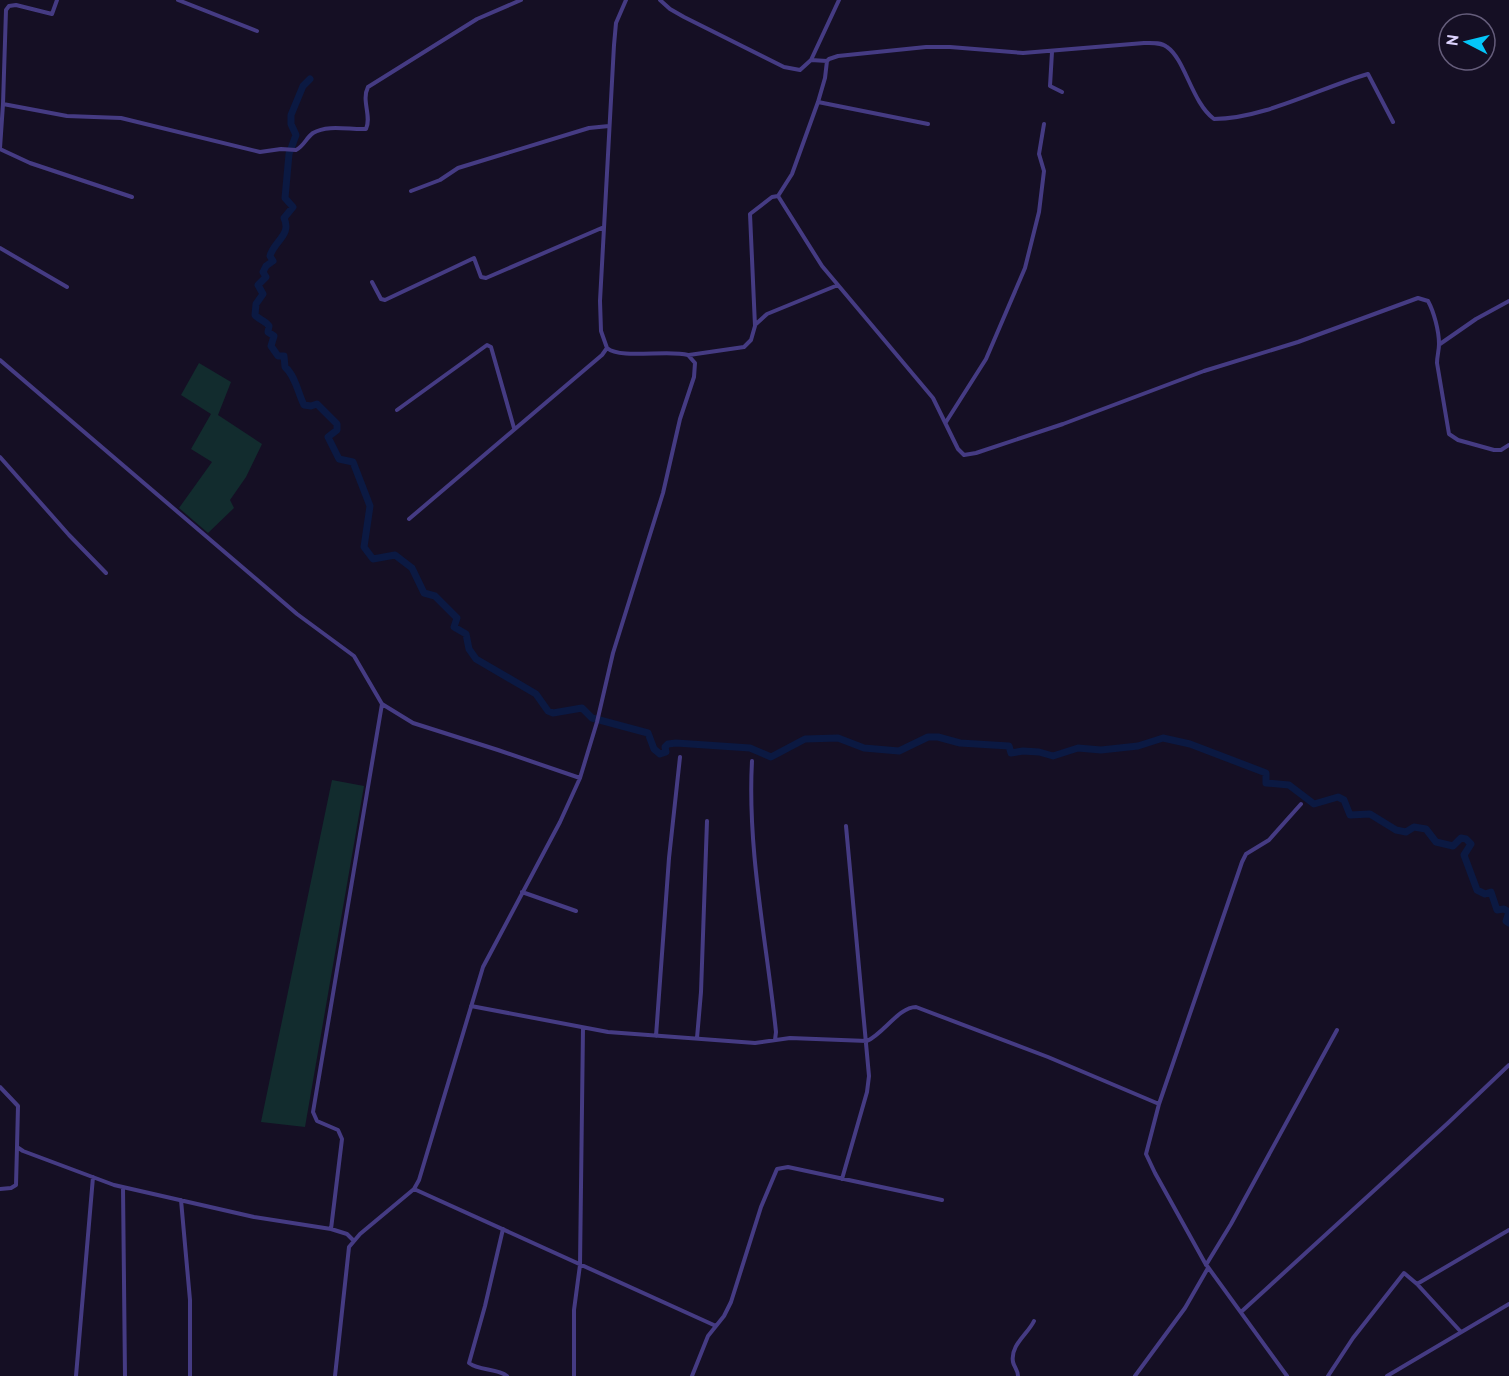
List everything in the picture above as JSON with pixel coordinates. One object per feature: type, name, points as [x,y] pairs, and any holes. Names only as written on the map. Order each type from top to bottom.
[{"type":"street","points":[[57,0],[52,14],[16,5],[9,6],[6,10],[0,149],[30,163],[132,197]]},
{"type":"street","points":[[178,0],[257,31]]},
{"type":"street","points":[[3,104],[67,116],[121,118],[256,152],[300,148],[306,140],[319,131],[342,128],[366,129],[368,120],[366,93],[370,86],[477,19],[521,0]]},
{"type":"street","points":[[626,0],[615,28],[600,318],[607,348],[616,352],[671,352],[688,355],[744,346],[753,337],[755,326],[750,214],[772,197],[778,196],[792,174],[818,102],[827,61]]},
{"type":"street","points":[[660,0],[684,17],[784,67],[800,70],[811,60],[839,0]]},
{"type":"street","points":[[811,60],[827,61],[829,58],[838,56],[926,48],[950,47],[1023,53],[1144,43],[1164,45],[1170,50],[1199,101],[1214,119],[1230,118],[1259,111],[1368,74],[1393,122]]},
{"type":"street","points":[[1052,52],[1050,86],[1062,92]]},
{"type":"street","points":[[818,102],[928,124]]},
{"type":"street","points":[[946,423],[986,359],[1025,267],[1039,212],[1044,171],[1039,154],[1044,124]]},
{"type":"street","points":[[411,191],[447,177],[458,168],[589,128],[609,126]]},
{"type":"street","points":[[778,196],[811,250],[922,384],[940,409],[960,452],[968,455],[1063,424],[1204,371],[1298,342],[1418,298],[1429,303],[1439,344],[1437,363],[1449,434],[1458,440],[1494,450],[1501,450],[1509,445]]},
{"type":"street","points":[[372,282],[381,299],[386,300],[474,258],[481,276],[486,279],[604,227]]},
{"type":"street","points":[[0,248],[68,287]]},
{"type":"street","points":[[755,326],[767,314],[838,285]]},
{"type":"street","points":[[1439,344],[1476,319],[1509,301]]},
{"type":"street","points":[[397,410],[487,345],[491,346],[514,428]]},
{"type":"street","points":[[409,519],[602,355],[607,348]]},
{"type":"street","points":[[335,1376],[347,1252],[353,1241],[414,1189],[423,1170],[483,967],[560,822],[580,778],[597,722],[613,653],[663,493],[680,419],[694,377],[695,363],[688,355]]},
{"type":"street","points":[[0,360],[297,614],[354,656],[382,704],[413,723],[580,778]]},
{"type":"street","points":[[0,457],[106,573]]},
{"type":"street","points":[[331,1229],[342,1139],[338,1130],[317,1121],[313,1112],[382,704]]},
{"type":"street","points":[[656,1036],[669,858],[680,757]]},
{"type":"street","points":[[752,761],[751,792],[755,862],[768,956],[775,1040]]},
{"type":"street","points":[[1287,1376],[1207,1267],[1148,1159],[1147,1148],[1159,1104],[1246,854],[1269,840],[1301,804]]},
{"type":"street","points":[[697,1038],[701,992],[707,821]]},
{"type":"street","points":[[842,1179],[867,1092],[869,1076],[846,826]]},
{"type":"street","points":[[522,892],[576,911]]},
{"type":"street","points":[[471,1006],[583,1028],[755,1043],[790,1038],[867,1041],[874,1038],[904,1011],[910,1007],[916,1007],[1048,1057],[1159,1104]]},
{"type":"street","points":[[574,1376],[574,1310],[580,1265],[583,1028]]},
{"type":"street","points":[[1135,1376],[1185,1308],[1336,1030]]},
{"type":"street","points":[[1241,1312],[1448,1124],[1509,1065]]},
{"type":"street","points":[[0,1087],[18,1106],[16,1185],[0,1189]]},
{"type":"street","points":[[17,1147],[93,1177],[123,1186],[254,1217],[331,1229],[347,1234],[353,1241]]},
{"type":"street","points":[[692,1376],[708,1336],[724,1316],[731,1302],[761,1207],[777,1169],[788,1167],[942,1200]]},
{"type":"street","points":[[76,1376],[93,1177]]},
{"type":"street","points":[[123,1186],[125,1376]]},
{"type":"street","points":[[414,1189],[716,1326]]},
{"type":"street","points":[[182,1200],[190,1300],[190,1376]]},
{"type":"street","points":[[503,1229],[486,1306],[470,1363],[473,1366],[498,1370],[507,1376]]},
{"type":"street","points":[[1417,1284],[1509,1230]]},
{"type":"street","points":[[1328,1376],[1353,1338],[1404,1273],[1461,1332]]},
{"type":"street","points":[[1387,1376],[1509,1304]]},
{"type":"street","points":[[1018,1376],[1013,1359],[1018,1340],[1030,1329],[1034,1321]]},
{"type":"green space","points":[[199,363],[231,382],[218,415],[262,444],[246,477],[230,500],[234,508],[208,533],[179,508],[212,462],[191,449],[211,414],[181,395]]},
{"type":"green space","points":[[332,780],[364,786],[305,1127],[261,1122]]},
{"type":"waterway","points":[[310,79],[303,86],[291,115],[291,124],[296,135],[289,154],[285,198],[293,207],[284,218],[286,229],[272,251],[270,256],[273,261],[266,266],[263,272],[266,277],[258,285],[263,294],[256,304],[255,315],[269,326],[268,332],[274,336],[271,346],[278,356],[284,356],[285,367],[294,379],[304,405],[317,404],[337,424],[337,430],[328,437],[339,459],[353,462],[370,506],[364,547],[373,559],[395,555],[412,568],[424,593],[435,596],[457,618],[454,627],[466,634],[469,649],[476,659],[536,694],[548,711],[553,713],[582,708],[592,718],[648,733],[654,749],[660,754],[666,752],[665,747],[668,744],[676,743],[750,748],[771,757],[805,739],[838,738],[864,748],[899,751],[928,737],[938,737],[960,743],[1009,746],[1011,753],[1039,752],[1053,756],[1078,748],[1101,750],[1138,746],[1163,738],[1190,744],[1266,773],[1266,783],[1289,785],[1314,804],[1338,797],[1344,800],[1350,815],[1370,814],[1396,830],[1406,832],[1414,827],[1426,829],[1436,842],[1453,846],[1461,838],[1466,839],[1471,844],[1464,855],[1477,890],[1485,894],[1491,892],[1497,910],[1504,909],[1509,912],[1506,921],[1509,923]]}]
